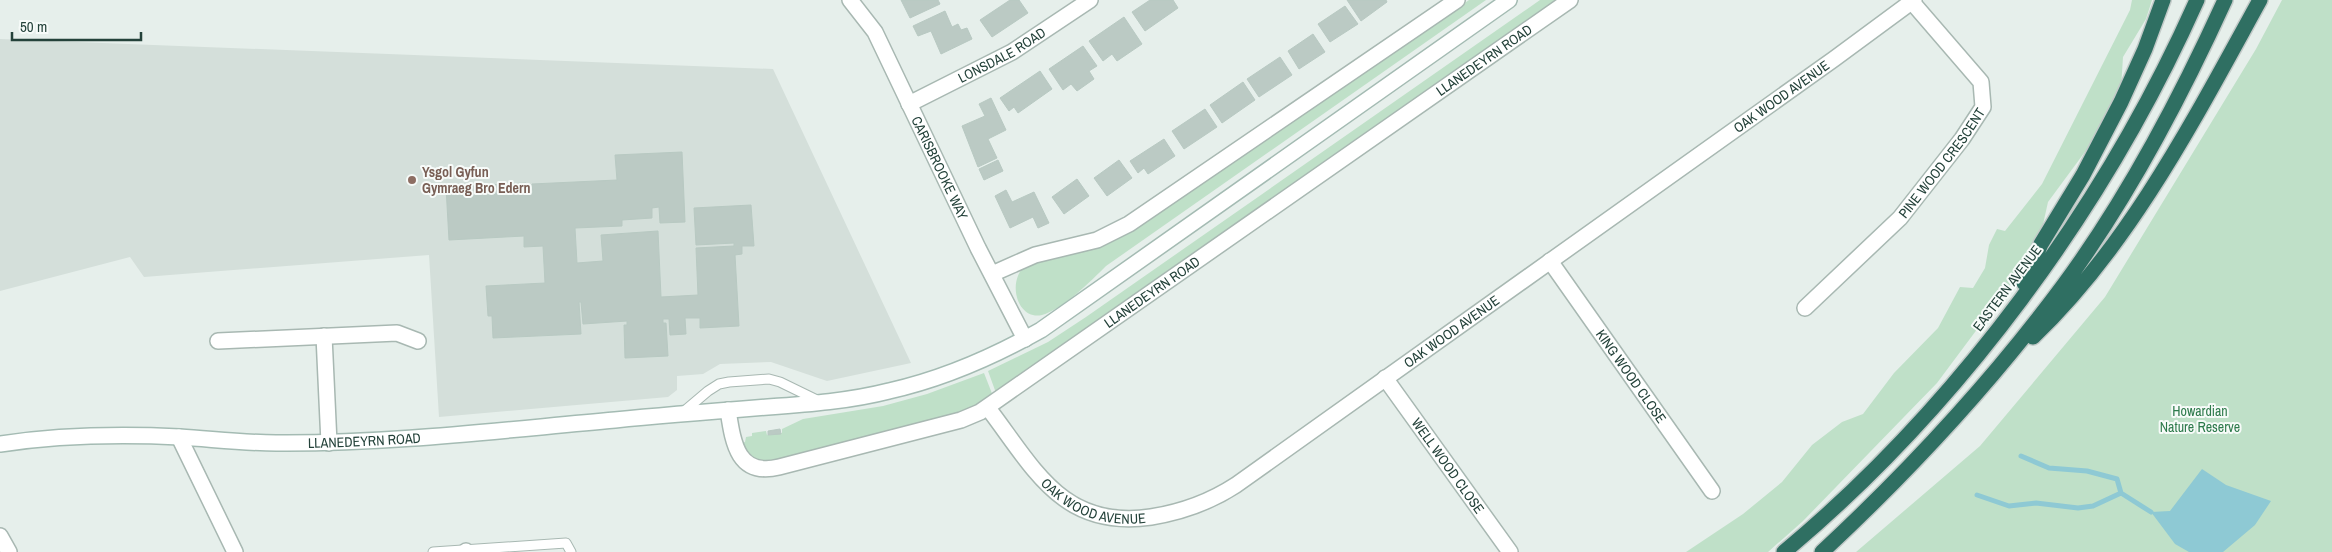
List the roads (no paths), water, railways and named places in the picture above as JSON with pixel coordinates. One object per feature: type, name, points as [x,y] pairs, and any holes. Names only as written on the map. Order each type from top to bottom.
[{"type":"highway","points":[[2015,305],[2040,244],[2083,175],[2121,102],[2145,49],[2163,0]]},
{"type":"highway","name":"EASTERN AVENUE","points":[[1784,552],[1850,492],[1902,440],[1972,360],[2015,305],[2057,248],[2114,159],[2152,91],[2197,0]]},
{"type":"highway","points":[[1822,552],[1889,490],[1996,372],[2064,285],[2126,191],[2189,78],[2225,0]]},
{"type":"highway","points":[[1996,372],[2052,319],[2100,264],[2172,156],[2260,0]]},
{"type":"street","name":"CARISBROOKE WAY","points":[[850,0],[874,32],[1025,339]]},
{"type":"street","name":"LONSDALE ROAD","points":[[909,104],[1012,52],[1090,0]]},
{"type":"street","points":[[992,274],[1035,255],[1097,240],[1128,224],[1457,0]]},
{"type":"street","name":"LLANEDEYRN ROAD","points":[[0,444],[85,436],[180,437],[272,444],[443,437],[682,413],[822,402],[870,396],[924,382],[981,361],[1025,339],[1074,307],[1508,0]]},
{"type":"street","name":"LLANEDEYRN ROAD","points":[[728,410],[737,451],[747,464],[762,470],[961,420],[988,408],[1570,0]]},
{"type":"street","name":"OAK WOOD AVENUE","points":[[988,408],[1034,470],[1066,501],[1090,514],[1103,518],[1132,519],[1185,510],[1220,495],[1913,1]]},
{"type":"street","name":"PINE WOOD CRESCENT","points":[[1805,308],[1900,218],[1962,139],[1983,107],[1982,82],[1913,1]]},
{"type":"street","name":"KING WOOD CLOSE","points":[[1550,261],[1712,491]]},
{"type":"street","points":[[218,341],[397,333],[418,341]]},
{"type":"street","points":[[324,336],[329,443]]},
{"type":"street","name":"WELL WOOD CLOSE","points":[[1385,378],[1510,552]]},
{"type":"street","points":[[180,437],[235,552]]},
{"type":"lane","points":[[682,413],[708,391],[719,384],[729,382],[769,380],[780,382],[822,402]]},
{"type":"lane","points":[[433,552],[566,543],[571,552]]},
{"type":"water","points":[[2202,469],[2226,485],[2271,501],[2255,525],[2223,552],[2189,552],[2175,544],[2151,512],[2170,511]]},
{"type":"waterway","points":[[2021,456],[2049,468],[2087,471],[2117,479],[2121,493]]},
{"type":"waterway","points":[[1977,495],[2009,506],[2036,503],[2078,508],[2093,506],[2121,493],[2151,512]]},
{"type":"place","name":"Ysgol Gyfun Gymraeg Bro Edern","points":[[412,180]]},
{"type":"park label","name":"Howardian Nature Reserve","points":[[2200,420]]}]
